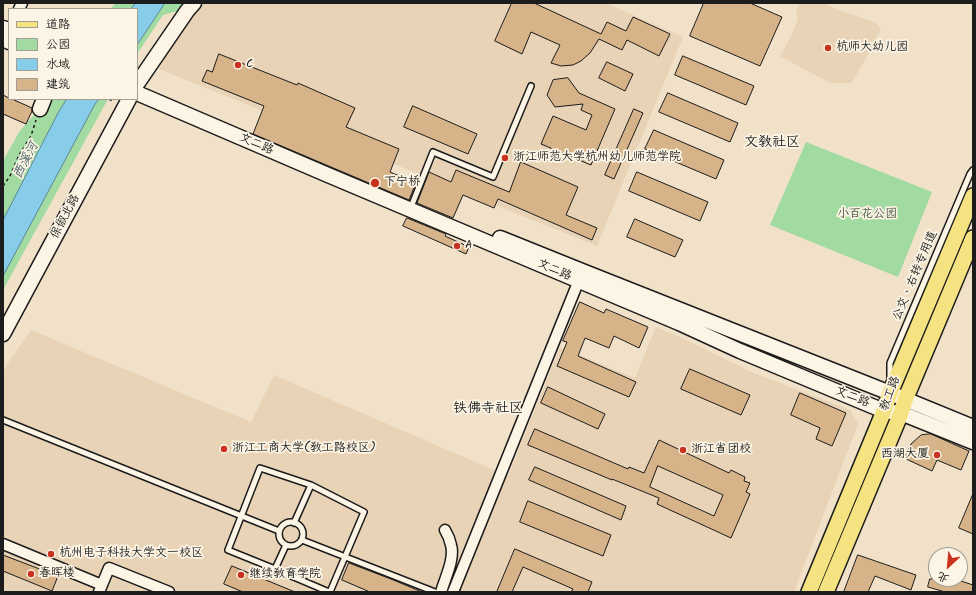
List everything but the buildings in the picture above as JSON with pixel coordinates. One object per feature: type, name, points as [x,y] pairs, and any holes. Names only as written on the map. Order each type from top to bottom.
[{"type":"main road","points":[[138,83],[194,3]]},
{"type":"main road","name":"文二路","points":[[138,84],[413,202],[580,276],[740,352],[884,411],[903,406],[973,427]]},
{"type":"main road","name":"文二路","points":[[138,93],[283,156],[580,276],[890,393],[903,406],[973,442]]},
{"type":"main road","name":"保俶北路","points":[[3,334],[128,100]]},
{"type":"main road","name":"教工路","points":[[809,592],[884,411],[890,393],[973,196]]},
{"type":"main road","name":"教工路","points":[[826,592],[973,238]]},
{"type":"street","points":[[453,592],[580,276]]},
{"type":"street","points":[[441,592],[452,556],[452,546],[445,530]]},
{"type":"street","points":[[3,544],[101,588],[109,568],[169,592]]},
{"type":"lane","points":[[413,202],[433,152],[493,177],[531,86]]},
{"type":"lane","name":"公交、右转专用道","points":[[890,393],[890,363],[973,170]]},
{"type":"lane","points":[[3,420],[279,532]]},
{"type":"lane","points":[[260,468],[311,485],[364,512],[329,592],[228,550],[260,468]]},
{"type":"lane","points":[[294,523],[311,485]]},
{"type":"lane","points":[[286,523],[294,523],[297,524],[302,530],[302,540],[293,546],[286,545],[280,540],[279,532],[286,523]]},
{"type":"lane","points":[[302,540],[435,592]]},
{"type":"lane","points":[[276,569],[286,545]]},
{"type":"path","points":[[3,186],[10,176],[19,155],[30,136],[42,104]]},
{"type":"shaded area","name":"浙江师范大学杭州幼儿师范学院","points":[[205,3],[606,3],[683,37],[597,246],[159,69],[194,6]]},
{"type":"shaded area","name":"杭师大幼儿园","points":[[800,3],[823,3],[876,23],[881,29],[863,64],[851,83],[830,83],[780,56],[798,19],[796,11]]},
{"type":"shaded area","name":"浙江工商大学(教工路校区)","points":[[656,327],[754,373],[850,410],[858,424],[794,592],[3,592],[3,370],[31,330],[251,422],[274,375],[508,476],[560,347],[635,378]]},
{"type":"green space","points":[[116,3],[205,3],[163,15],[138,52],[138,8],[111,8]]},
{"type":"green space","points":[[47,100],[107,100],[3,290],[3,161],[19,132]]},
{"type":"green space","name":"小百花公园","points":[[806,142],[932,192],[898,277],[770,225]]},
{"type":"water","points":[[136,3],[165,3],[138,44],[138,8],[132,8]]},
{"type":"water","points":[[66,100],[98,100],[3,276],[3,220],[58,113]]},
{"type":"place","name":"杭师大幼儿园","points":[[828,48]]},
{"type":"place","name":"C","points":[[238,65]]},
{"type":"place","name":"浙江师范大学杭州幼儿师范学院","points":[[505,158]]},
{"type":"place","name":"下宁桥","points":[[375,183]]},
{"type":"place","name":"A","points":[[457,246]]},
{"type":"place","name":"浙江工商大学(教工路校区)","points":[[224,449]]},
{"type":"place","name":"浙江省团校","points":[[683,450]]},
{"type":"place","name":"西湖大厦","points":[[937,455]]},
{"type":"place","name":"杭州电子科技大学文一校区","points":[[51,554]]},
{"type":"place","name":"春晖楼","points":[[31,574]]},
{"type":"place","name":"继续教育学院","points":[[241,575]]},
{"type":"district","name":"文教社区","points":[[772,144]]},
{"type":"district","name":"铁佛寺社区","points":[[488,410]]},
{"type":"water label","name":"西溪河","points":[[27,161]]}]
